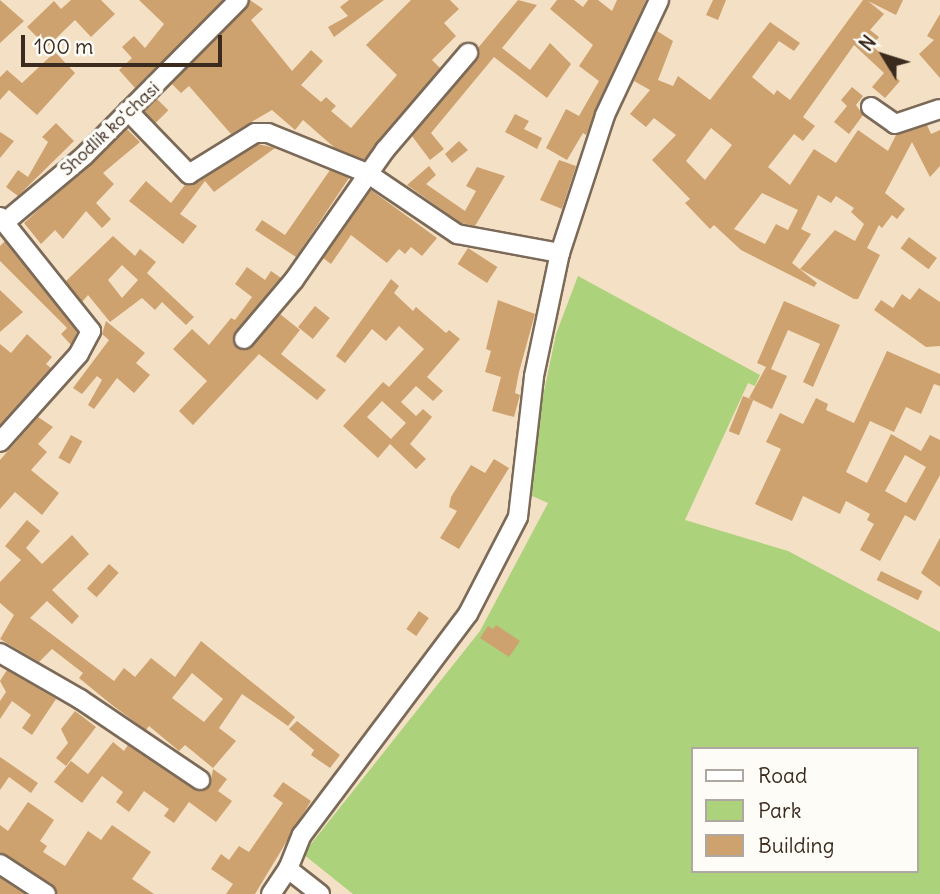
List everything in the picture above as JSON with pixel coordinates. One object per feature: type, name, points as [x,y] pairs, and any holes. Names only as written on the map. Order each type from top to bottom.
[{"type":"street","name":"Shodlik koʻchasi","points":[[0,442],[79,354],[91,331],[3,220],[85,155],[239,0]]},
{"type":"street","points":[[271,894],[288,869],[302,835],[468,614],[518,517],[534,376],[560,253],[605,115],[659,0]]},
{"type":"street","points":[[244,339],[294,280],[367,173],[468,53]]},
{"type":"street","points":[[872,107],[895,124],[940,109]]},
{"type":"street","points":[[128,111],[189,174],[261,132],[367,173],[457,234],[560,253]]},
{"type":"street","points":[[0,653],[80,699],[200,780]]},
{"type":"street","points":[[0,864],[46,894]]},
{"type":"street","points":[[288,869],[320,894]]},
{"type":"green space","points":[[578,276],[760,375],[755,386],[748,383],[685,520],[788,551],[940,632],[940,894],[353,894],[303,854],[480,631],[548,503],[530,495],[537,425],[556,334]]},
{"type":"building","points":[[0,0],[24,21],[0,43]]},
{"type":"building","points":[[71,0],[101,0],[115,14],[91,37],[75,20],[47,47],[27,27],[54,1],[61,9]]},
{"type":"building","points":[[139,0],[223,0],[135,88],[119,70],[132,58],[122,47],[134,36],[145,48],[164,24]]},
{"type":"building","points":[[250,0],[263,9],[251,20],[292,71],[311,50],[323,61],[301,85],[321,102],[326,97],[336,106],[331,111],[351,128],[397,75],[366,45],[411,0],[450,0],[459,9],[444,23],[456,36],[432,60],[440,68],[364,160],[335,148],[303,120],[295,130],[272,110],[231,134],[189,86],[181,93],[172,84]]},
{"type":"building","points":[[349,0],[384,0],[334,37],[328,27],[348,16],[340,7]]},
{"type":"building","points":[[518,0],[537,5],[502,48],[530,70],[550,43],[571,64],[547,98],[494,57],[431,133],[444,149],[430,160],[412,136],[477,60],[478,48]]},
{"type":"building","points":[[557,0],[574,0],[583,7],[588,0],[598,0],[612,11],[617,0],[646,0],[586,135],[583,133],[567,160],[546,148],[566,109],[579,116],[599,81],[579,66],[593,45],[550,9]]},
{"type":"building","points":[[713,0],[726,0],[718,20],[706,15]]},
{"type":"building","points":[[863,0],[903,0],[896,15],[868,1],[884,14],[870,30],[879,37],[872,46],[895,65],[890,72],[900,81],[885,98],[872,87],[884,73],[854,45],[803,117],[815,126],[803,141],[794,134],[768,167],[790,185],[814,149],[836,163],[858,130],[888,151],[896,135],[927,125],[931,134],[940,130],[940,166],[930,177],[912,142],[885,193],[905,209],[897,219],[892,215],[882,228],[879,225],[867,248],[880,255],[858,299],[800,269],[835,230],[855,241],[864,224],[851,212],[854,208],[836,196],[831,203],[818,195],[801,229],[811,234],[792,263],[817,283],[814,287],[741,250],[714,225],[710,229],[685,203],[690,199],[652,160],[676,135],[654,118],[646,127],[630,114],[650,90],[634,81],[657,31],[673,41],[658,80],[673,86],[678,76],[710,100],[770,22],[800,43],[794,51],[779,41],[752,77],[774,95],[777,90],[790,100]],"holes":[[[711,128],[732,145],[705,180],[686,161]],[[762,193],[798,210],[788,230],[776,224],[765,244],[734,229]]]},
{"type":"building","points":[[940,14],[940,78],[919,54],[934,40],[927,36]]},
{"type":"building","points":[[55,52],[75,73],[37,115],[9,90],[0,100],[0,77],[7,70],[22,83]]},
{"type":"building","points":[[852,87],[863,96],[856,105],[863,115],[849,134],[834,122],[847,106],[841,100]]},
{"type":"building","points":[[157,99],[168,110],[156,123],[144,112]]},
{"type":"building","points":[[515,114],[529,121],[524,129],[542,138],[537,149],[505,132]]},
{"type":"building","points":[[56,123],[74,141],[18,196],[6,187],[18,170],[28,177],[48,142],[42,137]]},
{"type":"building","points":[[127,129],[140,142],[103,173],[114,184],[96,203],[111,219],[102,228],[86,211],[63,239],[55,230],[41,244],[24,223]]},
{"type":"building","points":[[0,132],[14,141],[0,158]]},
{"type":"building","points":[[459,141],[468,150],[452,163],[445,154]]},
{"type":"building","points":[[258,144],[275,148],[214,192],[205,181],[180,214],[197,226],[183,244],[129,201],[146,181],[171,203],[185,185],[195,184]]},
{"type":"building","points":[[559,160],[576,166],[562,209],[540,200]]},
{"type":"building","points":[[429,166],[436,175],[426,184],[465,211],[476,191],[466,186],[477,167],[505,176],[475,226],[461,223],[407,185]]},
{"type":"building","points":[[330,170],[349,178],[296,257],[255,230],[262,220],[285,235]]},
{"type":"building","points":[[371,190],[437,238],[422,256],[411,247],[405,254],[399,249],[387,263],[351,235],[331,264],[323,258]]},
{"type":"building","points":[[113,236],[135,256],[140,249],[156,262],[147,273],[194,317],[186,325],[162,302],[155,310],[142,298],[110,322],[88,295],[82,302],[66,281]],"holes":[[[122,265],[138,280],[122,298],[108,280]]]},
{"type":"building","points":[[909,237],[937,258],[929,269],[901,248]]},
{"type":"building","points":[[5,241],[77,332],[71,345],[61,334],[67,328],[0,261],[0,246]]},
{"type":"building","points":[[468,248],[497,267],[487,283],[458,264]]},
{"type":"building","points":[[247,267],[265,280],[271,271],[281,278],[235,332],[234,343],[248,349],[280,314],[300,330],[281,354],[326,390],[317,400],[259,354],[193,425],[179,411],[207,381],[173,349],[192,329],[209,345],[231,318],[235,320],[252,297],[235,284]]},
{"type":"building","points":[[391,279],[399,286],[394,293],[413,311],[416,307],[446,333],[449,330],[460,339],[427,377],[443,391],[433,401],[416,386],[401,402],[416,416],[423,409],[432,417],[410,444],[426,459],[416,469],[390,444],[378,458],[343,426],[383,382],[389,387],[424,349],[399,326],[386,341],[372,329],[345,363],[336,356]],"holes":[[[382,401],[406,423],[391,439],[367,417]]]},
{"type":"building","points":[[919,288],[940,302],[940,346],[926,347],[874,310],[881,300],[893,308],[902,294],[910,300]]},
{"type":"building","points":[[0,290],[23,312],[0,332]]},
{"type":"building","points":[[498,300],[535,314],[519,372],[515,393],[520,395],[514,417],[492,411],[501,377],[485,372],[491,351],[486,349]]},
{"type":"building","points":[[784,301],[840,325],[813,387],[803,382],[820,344],[788,330],[771,369],[787,376],[772,409],[749,398],[766,367],[757,363]]},
{"type":"building","points":[[315,306],[330,318],[313,339],[298,327]]},
{"type":"building","points":[[106,321],[145,353],[136,363],[150,375],[134,393],[117,378],[94,409],[88,405],[102,380],[97,376],[82,394],[73,388],[109,340],[102,334]]},
{"type":"building","points":[[27,334],[52,357],[46,364],[51,368],[0,425],[0,344],[11,353]]},
{"type":"building","points":[[887,351],[940,374],[940,386],[934,384],[921,414],[906,407],[894,432],[870,421],[846,472],[867,483],[891,434],[921,451],[930,435],[940,440],[940,475],[915,521],[905,515],[880,561],[860,550],[874,524],[867,520],[870,514],[846,501],[840,514],[803,496],[792,521],[755,504],[781,449],[766,442],[780,413],[803,424],[816,398],[828,404],[826,410],[854,423]],"holes":[[[905,455],[926,467],[906,503],[885,491]]]},
{"type":"building","points":[[743,396],[753,400],[739,435],[729,431]]},
{"type":"building","points":[[38,417],[53,427],[38,444],[47,452],[31,470],[59,493],[42,515],[15,492],[0,509],[0,460]]},
{"type":"building","points":[[71,435],[82,441],[70,464],[58,458]]},
{"type":"building","points":[[494,459],[509,468],[459,549],[440,538],[457,511],[449,507],[451,497],[471,465],[485,473]]},
{"type":"building","points":[[27,520],[40,531],[26,548],[42,564],[72,535],[89,554],[52,590],[79,616],[72,624],[47,601],[30,618],[114,681],[124,668],[135,677],[151,658],[175,677],[201,641],[295,717],[288,726],[242,694],[219,728],[236,741],[213,768],[185,745],[179,751],[149,726],[146,730],[112,705],[79,678],[83,673],[52,649],[39,662],[0,639],[14,615],[0,603],[0,582],[21,560],[5,546]],"holes":[[[192,673],[223,699],[204,722],[172,698]]]},
{"type":"building","points":[[940,538],[940,587],[921,573]]},
{"type":"building","points":[[109,564],[119,573],[97,597],[87,589]]},
{"type":"building","points":[[881,571],[922,591],[918,600],[877,580]]},
{"type":"building","points":[[419,611],[429,618],[416,636],[406,629]]},
{"type":"building","points":[[496,625],[520,641],[509,657],[480,638],[488,626],[493,629]]},
{"type":"building","points":[[7,670],[56,699],[32,735],[22,728],[31,715],[12,701],[0,719],[0,701],[6,692],[0,681]]},
{"type":"building","points":[[75,711],[96,727],[66,766],[56,758],[68,743],[61,729]]},
{"type":"building","points":[[297,721],[340,755],[330,768],[311,755],[314,750],[289,729]]},
{"type":"building","points":[[113,742],[124,751],[128,745],[199,791],[210,786],[213,769],[227,779],[218,791],[232,801],[216,822],[189,802],[174,823],[164,816],[169,809],[144,791],[129,812],[116,802],[123,792],[102,776],[82,803],[54,782],[71,761],[88,774]]},
{"type":"building","points":[[0,757],[38,783],[31,793],[9,777],[0,790]]},
{"type":"building","points":[[283,782],[311,801],[255,894],[226,894],[233,884],[211,869],[221,854],[229,860],[239,846],[249,852],[283,803],[273,796]]},
{"type":"building","points":[[28,802],[54,820],[40,841],[47,846],[43,852],[65,866],[88,831],[101,840],[112,825],[151,852],[132,879],[154,894],[57,894],[52,884],[0,853],[0,825],[8,831]]},
{"type":"building","points":[[0,878],[25,894],[0,894]]}]
